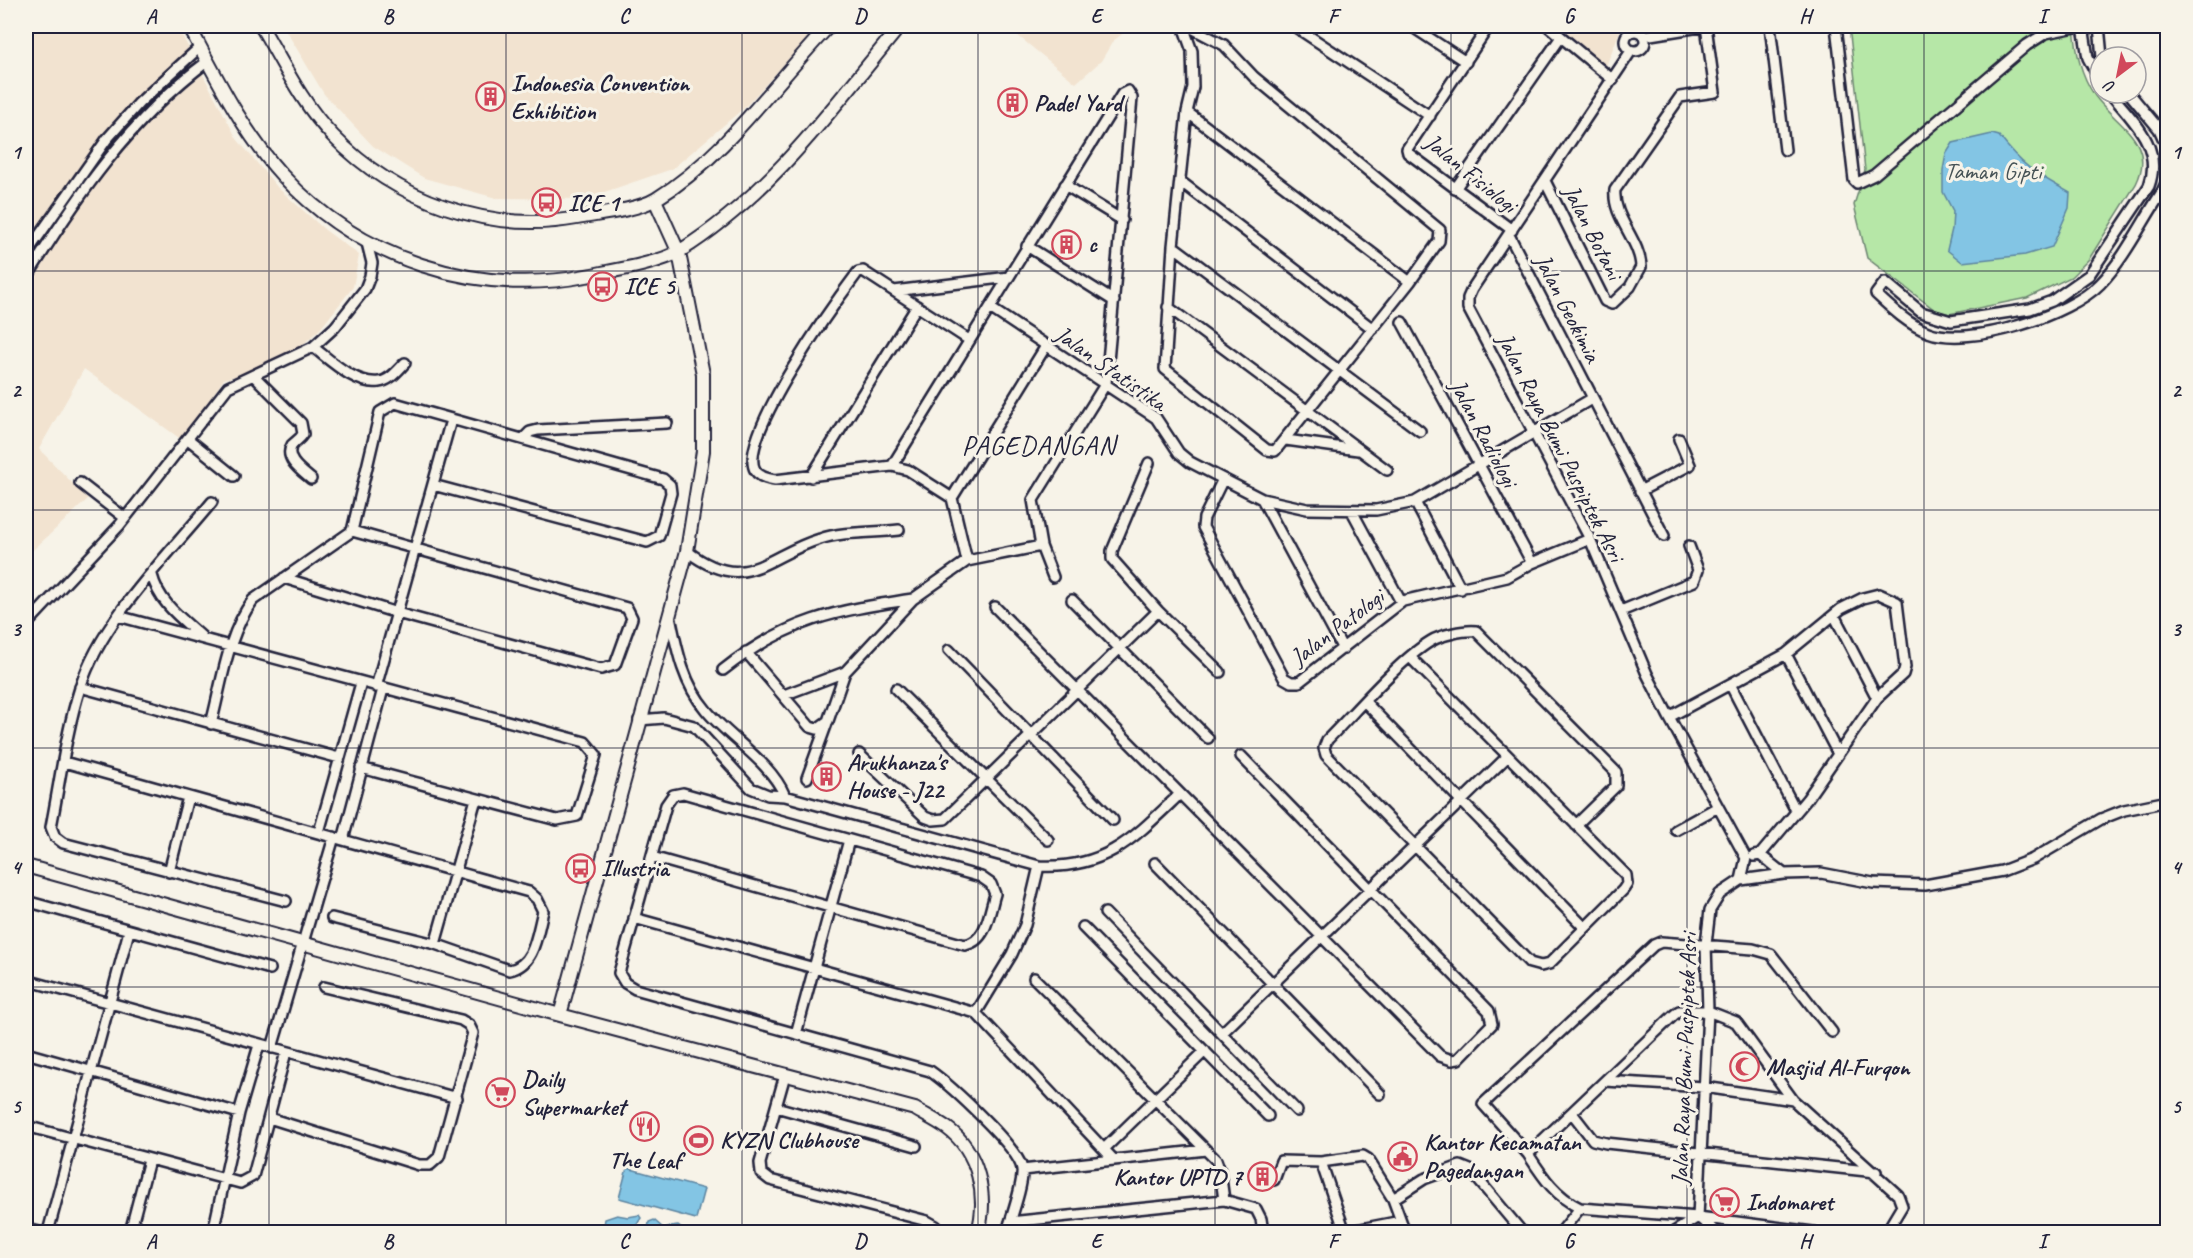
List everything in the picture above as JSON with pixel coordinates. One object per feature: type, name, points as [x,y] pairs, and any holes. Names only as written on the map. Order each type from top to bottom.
[{"type":"street","points":[[189,26],[244,125],[282,175],[323,212],[367,243],[417,265],[487,281],[564,280],[633,266],[678,253],[745,202],[796,152],[900,26]]},
{"type":"street","points":[[261,26],[301,96],[333,136],[378,173],[418,197],[444,208],[496,218],[558,222],[655,200],[718,147],[829,26]]},
{"type":"street","points":[[1183,26],[1193,61],[1193,87],[1187,112],[1173,246],[1165,363],[1167,374],[1267,450],[1275,451],[1410,282],[1441,235],[1438,226],[1254,77],[1224,45],[1188,26]]},
{"type":"street","points":[[1411,26],[1466,62]]},
{"type":"street","name":"Jalan Fisiologi","points":[[1489,26],[1430,116],[1408,145],[1408,153],[1511,233]]},
{"type":"street","points":[[1548,26],[1613,80]]},
{"type":"street","points":[[1639,31],[1706,26]]},
{"type":"street","name":"Jalan Botani","points":[[1545,181],[1605,301],[1612,304],[1618,300],[1641,267],[1615,199],[1615,190],[1680,97],[1715,92],[1706,26]]},
{"type":"street","points":[[1770,26],[1785,150]]},
{"type":"street","points":[[1836,26],[1854,180],[1857,183],[1874,175],[2027,45],[2046,33],[2082,26],[2088,58]]},
{"type":"street","points":[[2099,26],[2101,45]]},
{"type":"street","points":[[1298,27],[1430,116]]},
{"type":"street","name":"Jalan Raya Bumi Puspiptek Asri","points":[[1639,31],[1643,47],[1638,51],[1631,51],[1625,42],[1626,36],[1639,31]]},
{"type":"street","points":[[1455,189],[1561,37]]},
{"type":"street","points":[[34,265],[26,256],[107,139],[139,103],[200,47]]},
{"type":"street","name":"Jalan Raya Bumi Puspiptek Asri","points":[[1631,51],[1472,288],[1468,298],[1468,308],[1590,539],[1669,717],[1746,858]]},
{"type":"street","points":[[26,279],[117,147],[150,111],[208,61]]},
{"type":"street","points":[[892,466],[1122,94],[1128,91],[1132,98],[1106,383],[1033,500],[1041,546],[1053,577]]},
{"type":"street","points":[[2120,105],[2148,139],[2154,161],[2154,173],[2149,186],[2089,274],[2052,301],[2030,309],[1951,321],[1921,312],[1885,282],[1876,294],[1913,324],[1938,334],[1970,334],[2036,322],[2080,300],[2098,285],[2124,251],[2168,179]]},
{"type":"street","points":[[2139,105],[2159,129],[2168,149]]},
{"type":"street","points":[[1187,112],[1410,282]]},
{"type":"street","points":[[107,139],[117,147]]},
{"type":"street","points":[[1180,181],[1373,329]]},
{"type":"street","points":[[1065,185],[1122,220]]},
{"type":"street","points":[[560,1015],[687,551],[703,451],[703,374],[678,253],[655,200]]},
{"type":"street","name":"Jalan Geokimia","points":[[1511,233],[1664,536]]},
{"type":"street","points":[[26,625],[125,518],[228,387],[313,347],[335,327],[365,289],[372,263],[367,243]]},
{"type":"street","points":[[1028,246],[1114,301]]},
{"type":"street","points":[[1173,246],[1420,431]]},
{"type":"street","points":[[967,561],[952,498],[908,470],[892,466],[775,480],[759,475],[755,470],[753,460],[759,431],[825,316],[858,272],[863,271],[969,340]]},
{"type":"street","points":[[894,291],[1009,277]]},
{"type":"street","points":[[811,477],[917,306]]},
{"type":"street","points":[[1168,307],[1387,470]]},
{"type":"street","name":"Jalan Statistika","points":[[990,308],[1156,418],[1179,453],[1262,499],[1307,509],[1352,511],[1376,510],[1415,502],[1533,432]]},
{"type":"street","name":"Jalan Radiologi","points":[[1402,322],[1532,563]]},
{"type":"street","points":[[952,498],[1046,346]]},
{"type":"street","points":[[313,347],[338,367],[371,381],[379,382],[392,377],[405,363]]},
{"type":"street","points":[[254,376],[301,423],[303,434],[290,453],[295,465],[311,479]]},
{"type":"street","name":"Jalan Geokimia","points":[[1533,432],[1593,398]]},
{"type":"street","points":[[211,724],[239,622],[253,600],[352,531],[380,412],[395,403],[663,479],[670,485],[671,493],[659,536],[653,542],[640,541],[433,485]]},
{"type":"street","points":[[272,1048],[361,768],[397,613],[451,420]]},
{"type":"street","points":[[524,438],[530,432],[538,430],[667,423]]},
{"type":"street","points":[[188,439],[234,476]]},
{"type":"street","points":[[1640,491],[1690,465],[1679,439]]},
{"type":"street","points":[[1286,440],[1359,450]]},
{"type":"street","points":[[1149,462],[1112,551],[1112,559],[1158,611],[1220,672]]},
{"type":"street","name":"Jalan Patologi","points":[[1223,479],[1204,518],[1203,527],[1284,678],[1291,682],[1299,682],[1401,602],[1422,595],[1461,589],[1507,577],[1532,563],[1590,539]]},
{"type":"street","points":[[80,483],[125,518]]},
{"type":"street","points":[[1262,499],[1343,649]]},
{"type":"street","points":[[212,502],[118,616],[98,647],[80,687],[51,827],[55,837],[63,843],[286,901]]},
{"type":"street","points":[[1415,502],[1461,589]]},
{"type":"street","points":[[1352,511],[1401,602]]},
{"type":"street","points":[[687,551],[715,568],[753,570],[821,538],[899,530]]},
{"type":"street","points":[[284,578],[397,613],[601,669],[611,668],[619,660],[632,618],[627,608],[352,531]]},
{"type":"street","points":[[807,778],[845,672],[914,599],[967,561],[1041,546]]},
{"type":"street","points":[[1621,611],[1694,580],[1698,570],[1689,546]]},
{"type":"street","points":[[152,575],[156,591],[172,610],[203,638]]},
{"type":"street","points":[[1669,717],[1786,654],[1834,615],[1873,595],[1890,597],[1897,602],[1905,667],[1903,674],[1877,698],[1796,811],[1760,855],[1746,858],[1741,880]]},
{"type":"street","points":[[723,670],[746,652],[776,634],[818,616],[914,599]]},
{"type":"street","points":[[1072,600],[1208,738]]},
{"type":"street","points":[[995,607],[1440,1056],[1452,1060],[1458,1059],[1492,1024],[1489,1011],[1241,756]]},
{"type":"street","points":[[859,754],[926,816],[933,820],[951,816],[1158,611]]},
{"type":"street","points":[[669,613],[688,683],[706,710],[765,768],[785,796]]},
{"type":"street","points":[[1834,615],[1877,698]]},
{"type":"street","points":[[118,616],[585,742],[596,755],[577,816],[566,820],[557,820],[361,768]]},
{"type":"street","points":[[1410,657],[1626,876],[1627,884],[1585,928],[1549,964],[1540,966],[1530,963],[1324,752],[1327,740],[1410,657],[1432,640],[1468,630],[1476,631],[1616,772],[1616,786],[1576,825]]},
{"type":"street","points":[[949,650],[1113,820]]},
{"type":"street","points":[[746,652],[810,727],[821,728],[828,721]]},
{"type":"street","points":[[1786,654],[1838,754]]},
{"type":"street","points":[[784,695],[845,672]]},
{"type":"street","points":[[319,832],[362,683]]},
{"type":"street","points":[[1730,684],[1796,811]]},
{"type":"street","points":[[80,687],[339,758]]},
{"type":"street","points":[[896,689],[1048,840]]},
{"type":"street","points":[[1365,702],[1585,928]]},
{"type":"street","points":[[694,726],[706,710]]},
{"type":"street","points":[[639,720],[664,718],[694,726],[751,788],[768,795],[785,796],[1039,866],[1075,865],[1115,851],[1131,841],[1180,794]]},
{"type":"street","points":[[1222,1033],[1508,756]]},
{"type":"street","points":[[64,762],[529,892],[537,898],[543,911],[528,960],[520,968],[509,970],[435,945],[332,918]]},
{"type":"street","points":[[652,857],[964,945],[973,944],[982,935],[995,894],[991,884],[981,877],[682,793],[673,795],[666,805],[619,973],[625,983],[635,990],[930,1071],[945,1082],[1017,1153],[1022,1170],[1007,1233]]},
{"type":"street","points":[[169,872],[188,796]]},
{"type":"street","points":[[435,945],[476,799]]},
{"type":"street","name":"Jalan Raya Bumi Puspiptek Asri","points":[[1698,1217],[1708,1011],[1706,944],[1714,902],[1720,894],[1741,880],[1784,874],[1821,873],[1873,884],[1924,885],[2002,871],[2033,860],[2101,819],[2124,810],[2168,801]]},
{"type":"street","points":[[1676,830],[1718,807]]},
{"type":"street","points":[[796,1034],[849,840]]},
{"type":"street","points":[[1760,855],[1784,874]]},
{"type":"street","points":[[1155,863],[1380,1094]]},
{"type":"street","points":[[26,866],[560,1015],[915,1109],[949,1129],[972,1157],[983,1213],[978,1233]]},
{"type":"street","points":[[975,1013],[1012,954],[1025,925],[1039,866]]},
{"type":"street","points":[[26,901],[270,969]]},
{"type":"street","points":[[1105,913],[1297,1111]]},
{"type":"street","points":[[634,918],[975,1013],[1114,1160]]},
{"type":"street","points":[[1083,927],[1268,1116]]},
{"type":"street","points":[[48,1233],[129,931]]},
{"type":"street","points":[[1813,1233],[1698,1217],[1580,1208],[1563,1200],[1550,1186],[1528,1154],[1484,1108],[1486,1099],[1654,945],[1661,942],[1753,948],[1771,954],[1832,1032]]},
{"type":"street","points":[[1034,978],[1216,1160],[1221,1171],[1224,1200]]},
{"type":"street","points":[[26,980],[457,1098]]},
{"type":"street","points":[[268,1118],[419,1166],[430,1165],[439,1157],[473,1033],[470,1025],[461,1020],[324,987]]},
{"type":"street","points":[[1528,1154],[1679,1011],[1708,1011],[1736,1022],[1793,1100],[1876,1172],[1902,1201],[1902,1206],[1890,1226],[1882,1233]]},
{"type":"street","points":[[213,1233],[223,1178],[259,1045]]},
{"type":"street","points":[[1104,1149],[1205,1051]]},
{"type":"street","points":[[26,1126],[240,1183],[253,1176],[286,1052]]},
{"type":"street","points":[[26,1053],[239,1113]]},
{"type":"street","points":[[785,1075],[760,1163],[761,1173],[770,1180],[927,1221],[936,1226],[939,1233]]},
{"type":"street","points":[[1605,1081],[1704,1087],[1793,1100]]},
{"type":"street","points":[[776,1107],[916,1146]]},
{"type":"street","points":[[1572,1113],[1593,1140],[1876,1172]]},
{"type":"street","points":[[1022,1170],[1206,1150]]},
{"type":"street","points":[[1274,1180],[1281,1161],[1322,1162],[1363,1156],[1368,1159],[1393,1199],[1405,1233]]},
{"type":"street","points":[[130,1233],[149,1160]]},
{"type":"street","points":[[1322,1162],[1345,1232],[1401,1221]]},
{"type":"street","points":[[1393,1199],[1424,1179],[1455,1167],[1464,1167],[1522,1233]]},
{"type":"street","points":[[1010,1222],[1224,1200],[1256,1209],[1261,1219],[1263,1233]]},
{"type":"street","points":[[1561,1233],[1580,1208]]},
{"type":"street","points":[[1674,1233],[1698,1217]]},
{"type":"street","points":[[1698,1217],[1716,1233]]},
{"type":"street","points":[[26,1229],[40,1233]]},
{"type":"shaded area","points":[[26,26],[177,26],[237,139],[278,188],[325,230],[359,255],[353,287],[321,328],[300,347],[256,371],[224,379],[182,440],[84,369],[39,449],[88,499],[33,550],[26,542]]},
{"type":"shaded area","points":[[291,26],[819,26],[744,108],[672,169],[584,199],[496,198],[424,178],[373,146],[324,94],[285,29]]},
{"type":"shaded area","points":[[1006,26],[1133,26],[1113,41],[1101,61],[1076,83]]},
{"type":"shaded area","points":[[1557,26],[1622,26],[1606,66]]},
{"type":"green space","name":"Taman Gipti","points":[[1849,26],[2074,26],[2080,62],[2088,84],[2088,105],[2102,105],[2132,136],[2142,157],[2136,184],[2089,259],[2071,277],[2027,298],[1949,314],[1935,310],[1867,258],[1854,205],[1865,170]]},
{"type":"water","points":[[1992,134],[1999,136],[2031,169],[2070,193],[2069,208],[2052,247],[2025,255],[1962,262],[1947,250],[1953,211],[1943,192],[1946,154],[1953,143]]},
{"type":"water","points":[[627,1168],[704,1189],[696,1219],[619,1198]]},
{"type":"water","points":[[617,1215],[628,1217],[639,1215],[641,1218],[636,1226],[639,1231],[648,1229],[649,1222],[654,1220],[663,1228],[678,1226],[686,1232],[631,1232],[623,1227],[619,1232],[603,1232],[605,1219]]},
{"type":"place","name":"Indonesia Convention Exhibition","points":[[490,97]]},
{"type":"place","name":"Padel Yard","points":[[1013,103]]},
{"type":"place","name":"ICE 1","points":[[547,203]]},
{"type":"place","name":"c","points":[[1067,244]]},
{"type":"place","name":"ICE 5","points":[[603,286]]},
{"type":"place","name":"Arukhanza's House - J22","points":[[826,776]]},
{"type":"place","name":"Illustria","points":[[580,868]]},
{"type":"place","name":"Masjid Al-Furqon","points":[[1745,1067]]},
{"type":"place","name":"Daily Supermarket","points":[[501,1093]]},
{"type":"place","name":"The Leaf","points":[[645,1127]]},
{"type":"place","name":"KYZN Clubhouse","points":[[699,1140]]},
{"type":"place","name":"Kantor Kecamatan Pagedangan","points":[[1403,1156]]},
{"type":"place","name":"Kantor UPTD 7","points":[[1263,1177]]},
{"type":"place","name":"Indomaret","points":[[1725,1202]]},
{"type":"district","name":"PAGEDANGAN","points":[[1039,445]]}]
